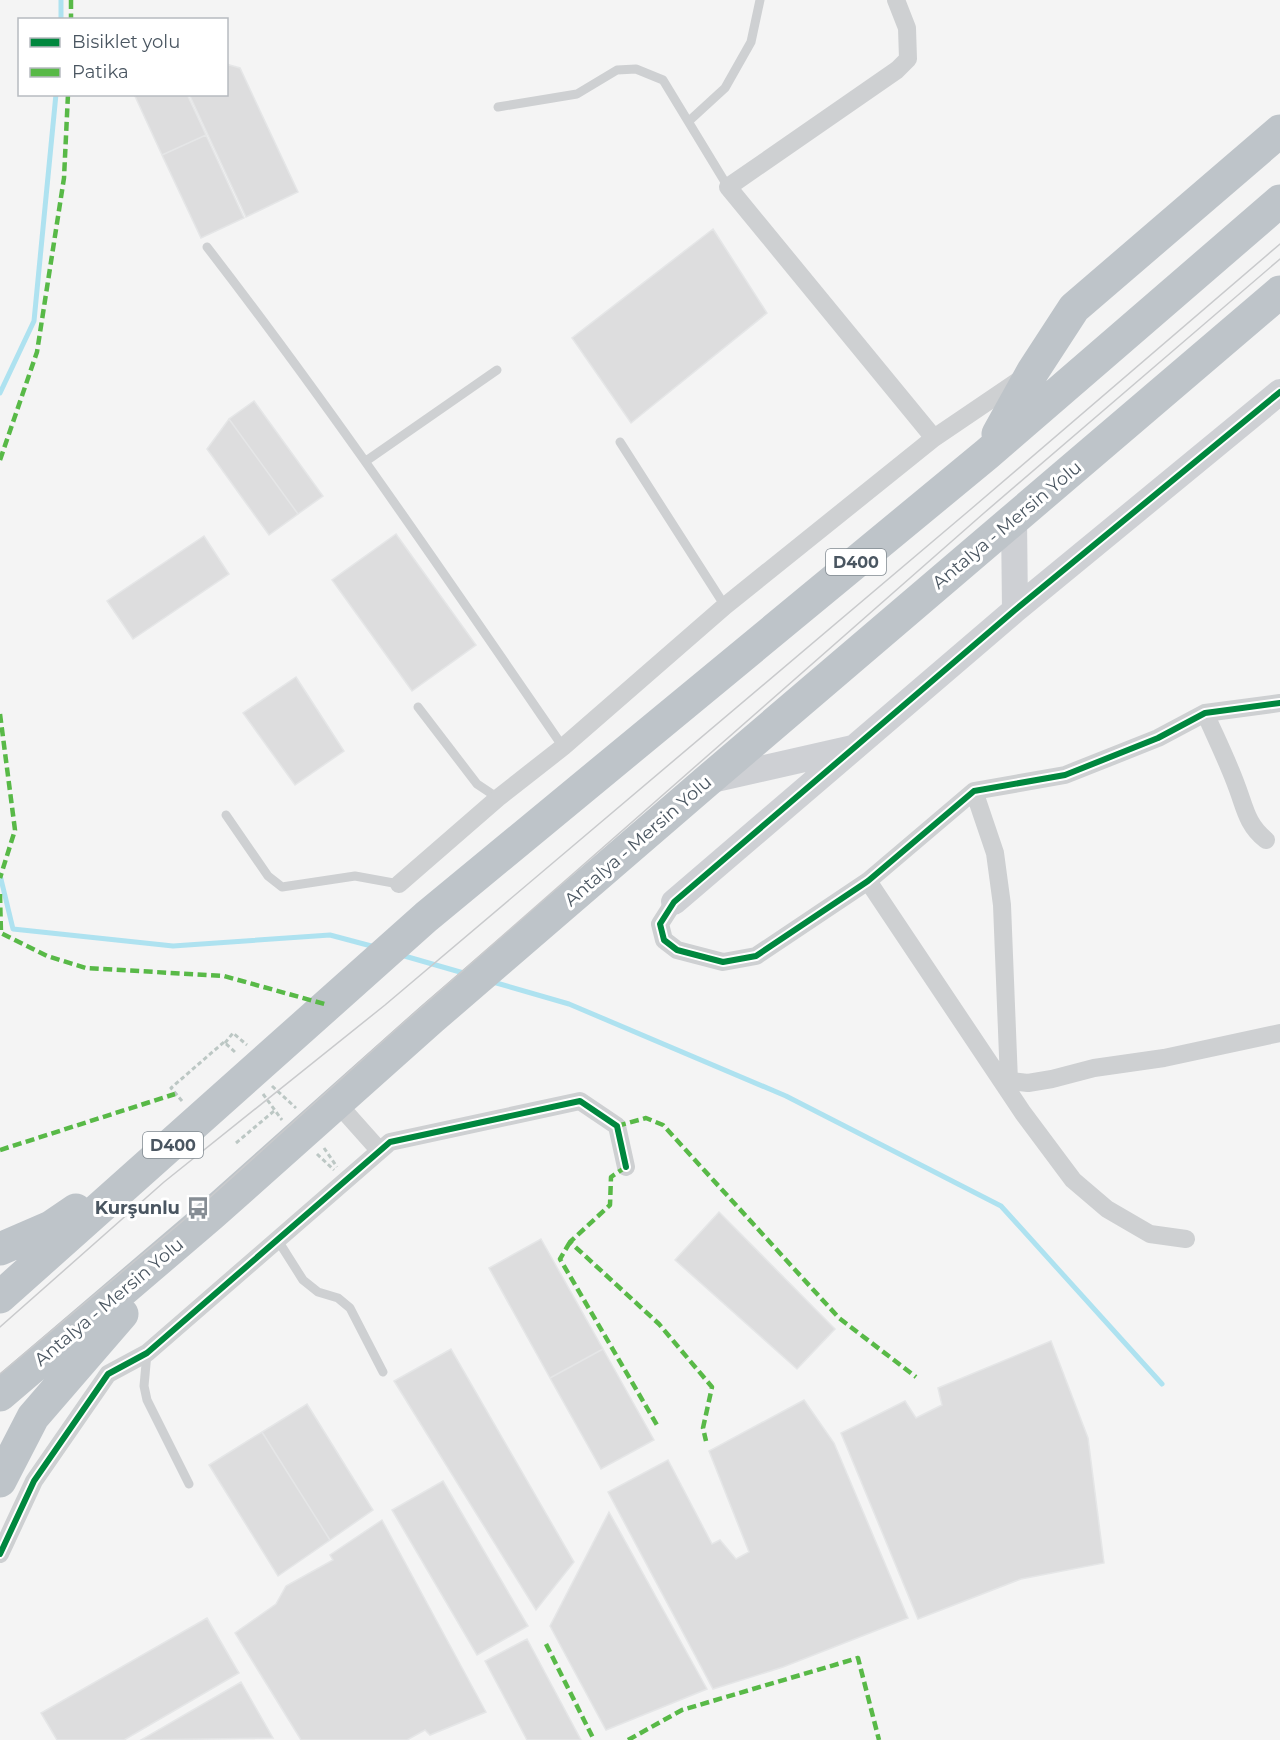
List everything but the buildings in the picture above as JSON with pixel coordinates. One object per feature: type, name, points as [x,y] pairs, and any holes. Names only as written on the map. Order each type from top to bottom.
[{"type":"highway","points":[[987,454],[1033,371],[1074,308],[1280,131]]},
{"type":"highway","name":"D400","points":[[0,1297],[426,917],[987,454],[1280,201]]},
{"type":"highway","name":"Antalya - Mersin Yolu","points":[[0,1395],[212,1215],[432,1018],[707,781],[1280,292]]},
{"type":"highway","points":[[0,1250],[51,1227],[165,1152]]},
{"type":"highway","points":[[0,1481],[33,1417],[79,1361],[212,1215]]},
{"type":"street","points":[[896,0],[907,27],[908,59],[897,70],[729,187],[934,438]]},
{"type":"street","points":[[399,884],[498,798],[563,747],[725,606],[934,438],[1033,371]]},
{"type":"street","points":[[1280,392],[1015,610],[674,902],[660,924],[664,940],[677,950],[723,962],[756,956],[868,881],[974,791],[1065,775],[1158,738],[1205,713],[1280,703]]},
{"type":"street","points":[[1014,519],[1015,610]]},
{"type":"street","points":[[1205,713],[1238,789],[1244,813],[1255,831],[1266,840]]},
{"type":"street","points":[[707,781],[856,747]]},
{"type":"street","points":[[974,791],[995,853],[1002,905],[1005,1080]]},
{"type":"street","points":[[868,881],[1073,1180],[1099,1202],[1150,1234],[1186,1239]]},
{"type":"street","points":[[1005,1080],[1028,1083],[1052,1080],[1094,1068],[1164,1058],[1280,1033]]},
{"type":"street","points":[[0,1554],[34,1481],[108,1374],[147,1353],[390,1142],[580,1101],[617,1126],[626,1167]]},
{"type":"street","points":[[338,1104],[379,1150]]},
{"type":"lane","points":[[689,121],[725,88],[751,42],[760,0]]},
{"type":"lane","points":[[498,107],[577,94],[617,70],[636,69],[663,80],[729,187]]},
{"type":"lane","points":[[207,247],[284,347],[366,461],[563,747]]},
{"type":"lane","points":[[366,461],[497,370]]},
{"type":"lane","points":[[620,442],[725,606]]},
{"type":"lane","points":[[418,706],[477,784],[498,798]]},
{"type":"lane","points":[[226,815],[268,876],[282,887],[355,876],[399,884]]},
{"type":"lane","points":[[277,1239],[303,1280],[318,1292],[338,1298],[350,1308],[383,1372]]},
{"type":"lane","points":[[147,1353],[144,1386],[147,1400],[189,1484]]},
{"type":"path","points":[[183,1078],[220,1046]]},
{"type":"path","points":[[236,1143],[274,1111]]},
{"type":"waterway","points":[[61,0],[61,18]]},
{"type":"waterway","points":[[0,393],[34,321],[56,96]]},
{"type":"waterway","points":[[0,875],[13,929],[173,946],[330,935],[375,947]]},
{"type":"waterway","points":[[401,955],[467,974]]},
{"type":"waterway","points":[[493,982],[569,1004],[786,1096],[1001,1206],[1162,1384]]},
{"type":"tram line","points":[[0,1327],[164,1182],[385,1005],[1280,244]]},
{"type":"tram line","points":[[0,1374],[198,1208],[394,1031],[984,513],[1280,259]]},
{"type":"marked path","points":[[71,0],[71,18]]},
{"type":"marked path","points":[[0,460],[37,352],[64,178],[68,96]]},
{"type":"marked path","points":[[0,714],[15,830],[0,878]]},
{"type":"marked path","points":[[0,894],[1,933],[47,956],[86,968],[224,976],[328,1005]]},
{"type":"marked path","points":[[0,1150],[175,1094]]},
{"type":"marked path","points":[[617,1126],[646,1118],[663,1125],[839,1318],[916,1377]]},
{"type":"marked path","points":[[626,1167],[611,1177],[610,1205],[570,1242],[659,1324],[712,1387],[703,1428],[706,1441]]},
{"type":"marked path","points":[[570,1242],[560,1259],[657,1425]]},
{"type":"marked path","points":[[546,1644],[594,1740]]},
{"type":"marked path","points":[[628,1740],[682,1710],[858,1658],[879,1740]]},
{"type":"cycle path","points":[[1280,392],[1015,610],[674,902],[660,924],[664,940],[677,950],[723,962],[756,956],[868,881],[974,791],[1065,775],[1158,738],[1205,713],[1280,703]]},
{"type":"cycle path","points":[[0,1554],[34,1481],[108,1374],[147,1353],[390,1142],[580,1101],[617,1126],[626,1167]]},
{"type":"place","name":"Kurşunlu","points":[[198,1208]]}]
